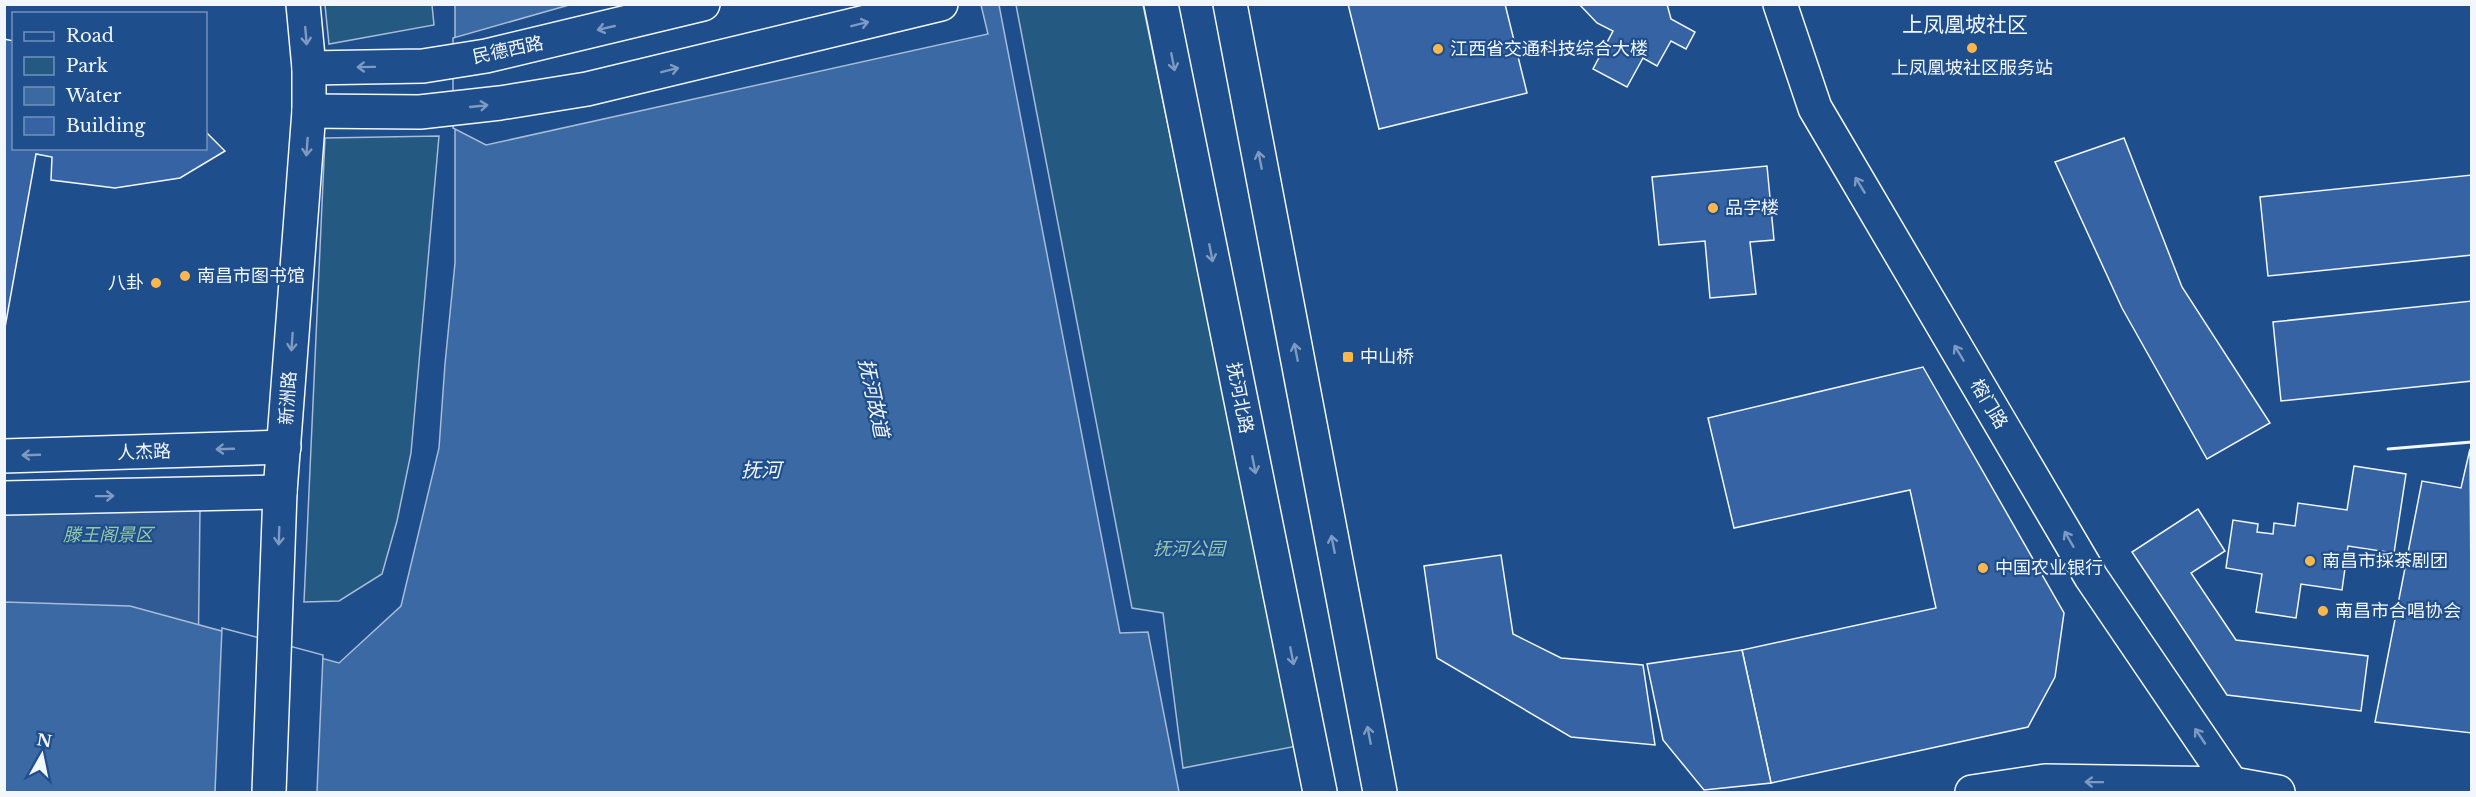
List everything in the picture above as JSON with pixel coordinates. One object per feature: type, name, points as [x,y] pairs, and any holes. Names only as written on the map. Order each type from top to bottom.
[{"type":"main road","name":"新洲路","points":[[269,792],[280,492],[309,111],[309,68],[303,4]]},
{"type":"main road","name":"民德西路","points":[[309,68],[423,66],[486,56],[703,4]]},
{"type":"main road","points":[[309,111],[420,112],[500,103],[587,89],[941,4]]},
{"type":"main road","name":"抚河北路","points":[[1161,4],[1320,792]]},
{"type":"main road","points":[[1230,4],[1380,792]]},
{"type":"main road","name":"榕门路","points":[[1780,4],[1815,108],[2091,578],[2235,788]]},
{"type":"main road","name":"人杰路","points":[[4,456],[284,447]]},
{"type":"main road","points":[[4,498],[280,492]]},
{"type":"main road","points":[[1972,792],[2045,781],[2235,788],[2278,792]]},
{"type":"green space","points":[[325,5],[432,5],[434,25],[329,44]]},
{"type":"green space","name":"抚河公园","points":[[1016,5],[1143,5],[1297,746],[1183,768],[1163,613],[1132,608]]},
{"type":"green space","points":[[439,136],[411,453],[397,521],[382,574],[339,601],[304,602],[325,138]]},
{"type":"shaded area","points":[[4,509],[200,509],[198,670],[5,792]]},
{"type":"water","name":"抚河","points":[[455,5],[999,5],[1120,633],[1148,632],[1179,792],[5,792],[5,602],[130,606],[339,663],[401,606],[439,448],[455,263]]},
{"type":"pier","points":[[569,5],[981,5],[988,34],[486,145],[453,128],[453,38]]},
{"type":"pier","points":[[222,628],[323,655],[317,792],[215,792]]},
{"type":"building","name":"江西省交通科技综合大楼","points":[[1348,4],[1505,4],[1527,93],[1379,129]]},
{"type":"building","points":[[1579,4],[1667,4],[1671,19],[1695,32],[1686,49],[1671,41],[1657,66],[1643,58],[1627,87],[1593,69],[1613,31],[1597,23]]},
{"type":"building","points":[[4,39],[12,41],[12,150],[207,150],[207,133],[225,151],[180,178],[115,188],[51,180],[52,157],[36,154],[4,333]]},
{"type":"building","points":[[2124,138],[2182,287],[2270,423],[2207,459],[2122,308],[2055,162]]},
{"type":"building","name":"品字楼","points":[[1767,166],[1774,240],[1750,242],[1756,294],[1710,298],[1705,241],[1659,245],[1652,177]]},
{"type":"building","points":[[2472,175],[2472,255],[2268,276],[2260,197]]},
{"type":"building","points":[[2472,301],[2472,381],[2281,401],[2273,322]]},
{"type":"building","name":"中国农业银行","points":[[1923,367],[2064,613],[2055,677],[2028,727],[1771,783],[1742,650],[1936,608],[1910,490],[1734,528],[1708,418]]},
{"type":"building","points":[[2470,449],[2472,733],[2375,722],[2422,481],[2461,488]]},
{"type":"building","points":[[2354,466],[2406,474],[2394,553],[2348,546],[2342,590],[2301,584],[2296,618],[2256,612],[2262,574],[2226,568],[2233,520],[2258,524],[2257,532],[2273,534],[2274,523],[2295,526],[2298,503],[2347,510]]},
{"type":"building","points":[[2198,509],[2225,551],[2191,573],[2236,640],[2368,656],[2361,711],[2227,695],[2132,552]]},
{"type":"building","points":[[1501,555],[1513,634],[1561,658],[1643,665],[1655,745],[1571,737],[1437,658],[1424,566]]},
{"type":"building","points":[[1742,650],[1771,783],[1704,790],[1663,740],[1647,664]]},
{"type":"wall","points":[[2388,449],[2472,442]]},
{"type":"place","name":"上凤凰坡社区服务站","points":[[1972,48]]},
{"type":"place","name":"江西省交通科技综合大楼","points":[[1438,49]]},
{"type":"place","name":"品字楼","points":[[1713,208]]},
{"type":"place","name":"南昌市图书馆","points":[[185,276]]},
{"type":"place","name":"八卦","points":[[156,283]]},
{"type":"place","name":"中山桥","points":[[1348,357]]},
{"type":"place","name":"南昌市採茶剧团","points":[[2310,561]]},
{"type":"place","name":"中国农业银行","points":[[1983,568]]},
{"type":"place","name":"南昌市合唱协会","points":[[2323,611]]},
{"type":"district","name":"上凤凰坡社区","points":[[1965,25]]},
{"type":"water label","name":"抚河故道","points":[[874,398]]},
{"type":"park label","name":"滕王阁景区","points":[[108,535]]}]
